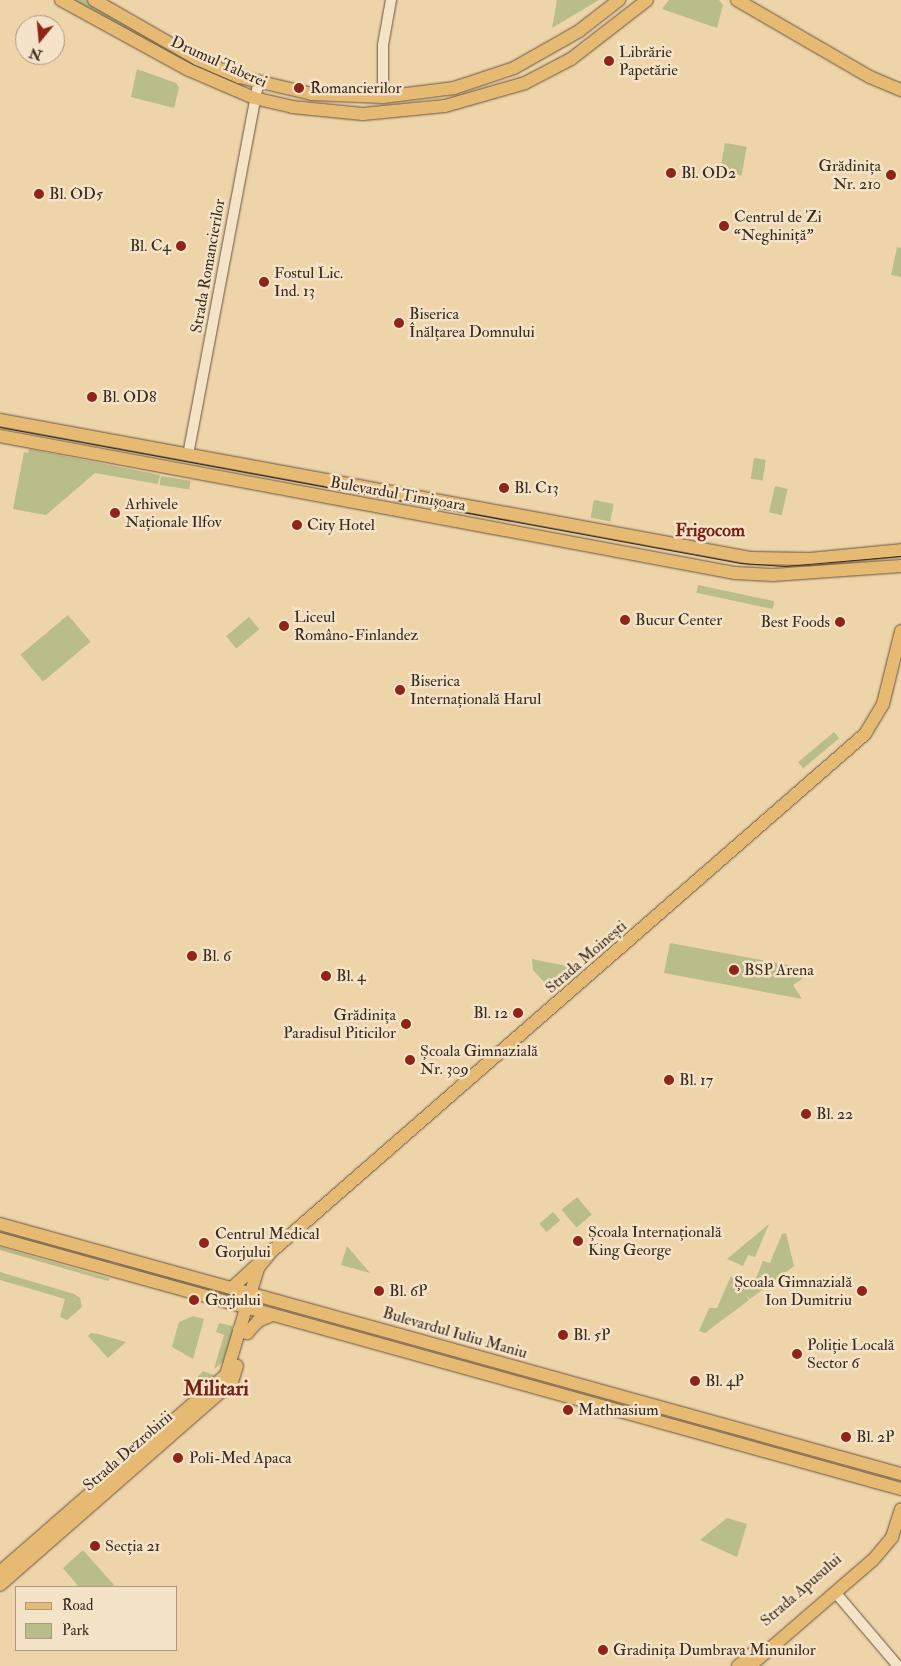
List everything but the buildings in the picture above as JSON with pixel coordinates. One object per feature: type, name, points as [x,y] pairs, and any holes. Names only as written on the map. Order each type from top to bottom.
[{"type":"main road","name":"Drumul Taberei","points":[[61,0],[177,64],[254,98],[345,113],[434,108],[499,92],[542,74],[604,36],[647,0]]},
{"type":"main road","name":"Drumul Taberei","points":[[94,0],[213,67],[258,83],[312,94],[383,97],[432,92],[474,82],[532,59],[580,31],[619,0]]},
{"type":"main road","points":[[737,0],[870,76],[901,90]]},
{"type":"main road","points":[[177,64],[184,57],[183,51]]},
{"type":"main road","points":[[432,92],[434,108]]},
{"type":"main road","name":"Bulevardul Timișoara","points":[[0,420],[751,558],[790,560],[901,550]]},
{"type":"main road","points":[[25,440],[28,425]]},
{"type":"main road","name":"Bulevardul Timișoara","points":[[0,436],[751,575],[901,566]]},
{"type":"main road","points":[[185,470],[188,455]]},
{"type":"main road","points":[[201,473],[204,458]]},
{"type":"main road","points":[[751,558],[758,565],[751,575]]},
{"type":"main road","points":[[790,560],[785,566],[790,574]]},
{"type":"main road","name":"Strada Moinești","points":[[253,1290],[263,1260],[861,738],[883,704],[901,631]]},
{"type":"main road","name":"Bulevardul Iuliu Maniu","points":[[0,1224],[232,1288],[253,1290],[419,1340],[901,1474]]},
{"type":"main road","name":"Bulevardul Iuliu Maniu","points":[[0,1240],[901,1489]]},
{"type":"main road","points":[[232,1288],[263,1260]]},
{"type":"main road","name":"Strada Dezrobirii","points":[[0,1585],[232,1382],[253,1290]]},
{"type":"main road","points":[[222,1302],[243,1331],[258,1321],[272,1315]]},
{"type":"main road","name":"Strada Dezrobirii","points":[[0,1572],[226,1375],[243,1331]]},
{"type":"main road","points":[[415,1355],[419,1340]]},
{"type":"main road","points":[[596,1405],[600,1390]]},
{"type":"main road","name":"Strada Apusului","points":[[738,1666],[888,1542],[901,1509]]},
{"type":"main road","name":"Strada Apusului","points":[[750,1666],[833,1589]]},
{"type":"street","points":[[383,97],[383,46],[391,0]]},
{"type":"street","name":"Strada Romancierilor","points":[[188,455],[258,83]]},
{"type":"street","points":[[833,1589],[898,1666]]},
{"type":"green space","points":[[70,0],[86,0],[176,50],[178,58]]},
{"type":"green space","points":[[557,0],[599,0],[552,28]]},
{"type":"green space","points":[[669,0],[719,0],[723,5],[717,28],[662,9]]},
{"type":"green space","points":[[137,69],[176,83],[179,88],[174,108],[131,97]]},
{"type":"green space","points":[[725,143],[747,147],[742,175],[720,172]]},
{"type":"green space","points":[[897,247],[901,248],[901,277],[891,275]]},
{"type":"green space","points":[[29,449],[160,475],[158,484],[95,473],[46,515],[13,509],[24,452],[28,453]]},
{"type":"green space","points":[[754,458],[766,460],[763,481],[751,479]]},
{"type":"green space","points":[[161,476],[191,481],[189,490],[160,485]]},
{"type":"green space","points":[[775,486],[788,489],[782,515],[769,512]]},
{"type":"green space","points":[[594,500],[614,504],[610,521],[591,518]]},
{"type":"green space","points":[[698,585],[774,601],[773,609],[696,593]]},
{"type":"green space","points":[[68,615],[90,642],[43,682],[21,655]]},
{"type":"green space","points":[[249,617],[259,629],[236,649],[226,636]]},
{"type":"green space","points":[[834,732],[839,738],[803,768],[798,762]]},
{"type":"green space","name":"BSP Arena","points":[[670,943],[804,968],[802,979],[793,985],[802,999],[664,973]]},
{"type":"green space","points":[[532,959],[582,969],[554,993],[533,970]]},
{"type":"green space","points":[[577,1197],[592,1215],[576,1227],[562,1210]]},
{"type":"green space","points":[[553,1212],[560,1220],[547,1232],[539,1224]]},
{"type":"green space","points":[[769,1224],[755,1257],[748,1255],[743,1266],[727,1259]]},
{"type":"green space","points":[[0,1231],[110,1261],[109,1264],[0,1235]]},
{"type":"green space","points":[[786,1233],[794,1266],[750,1299],[745,1294],[749,1300],[705,1333],[699,1331],[709,1308],[717,1308],[731,1276],[737,1283],[739,1280],[753,1285],[763,1261],[770,1263],[782,1234]]},
{"type":"green space","points":[[347,1246],[370,1273],[341,1265]]},
{"type":"green space","points":[[0,1247],[110,1278],[109,1281],[0,1250]]},
{"type":"green space","points":[[121,1262],[233,1294],[231,1299],[120,1267]]},
{"type":"green space","points":[[0,1272],[74,1294],[80,1298],[82,1307],[67,1320],[60,1317],[65,1299],[0,1280]]},
{"type":"green space","points":[[193,1316],[204,1319],[193,1359],[172,1347],[179,1322]]},
{"type":"green space","points":[[219,1323],[232,1326],[232,1333],[223,1362],[214,1369],[224,1335],[216,1332]]},
{"type":"green space","points":[[91,1333],[126,1342],[108,1358],[88,1336]]},
{"type":"green space","points":[[203,1371],[214,1375],[212,1380],[192,1398],[185,1391]]},
{"type":"green space","points":[[727,1518],[747,1524],[737,1557],[700,1540]]},
{"type":"green space","points":[[83,1550],[114,1585],[78,1586],[63,1568]]},
{"type":"tram line","points":[[0,427],[741,563],[785,566],[901,556]]},
{"type":"place","name":"Librărie Papetărie","points":[[609,61]]},
{"type":"place","name":"Romancierilor","points":[[299,88]]},
{"type":"place","name":"Bl. OD2","points":[[671,173]]},
{"type":"place","name":"Grădinița Nr. 210","points":[[891,175]]},
{"type":"place","name":"Bl. OD5","points":[[39,194]]},
{"type":"place","name":"Centrul de Zi “Neghiniţă”","points":[[724,226]]},
{"type":"place","name":"Bl. C4","points":[[181,246]]},
{"type":"place","name":"Fostul Lic. Ind. 13","points":[[264,282]]},
{"type":"place","name":"Biserica Înălțarea Domnului","points":[[399,323]]},
{"type":"place","name":"Bl. OD8","points":[[92,397]]},
{"type":"place","name":"Bl. C13","points":[[504,488]]},
{"type":"place","name":"Arhivele Naționale Ilfov","points":[[115,513]]},
{"type":"place","name":"City Hotel","points":[[297,525]]},
{"type":"place","name":"Bucur Center","points":[[625,620]]},
{"type":"place","name":"Best Foods","points":[[840,622]]},
{"type":"place","name":"Liceul Româno-Finlandez","points":[[284,626]]},
{"type":"place","name":"Biserica Internațională Harul","points":[[400,690]]},
{"type":"place","name":"Bl. 6","points":[[192,956]]},
{"type":"place","name":"BSP Arena","points":[[734,970]]},
{"type":"place","name":"Bl. 4","points":[[326,976]]},
{"type":"place","name":"Bl. 12","points":[[518,1013]]},
{"type":"place","name":"Grădinița Paradisul Piticilor","points":[[406,1024]]},
{"type":"place","name":"Școala Gimnazială Nr. 309","points":[[410,1060]]},
{"type":"place","name":"Bl. 17","points":[[669,1080]]},
{"type":"place","name":"Bl. 22","points":[[806,1114]]},
{"type":"place","name":"Școala Internațională King George","points":[[578,1241]]},
{"type":"place","name":"Centrul Medical Gorjului","points":[[204,1243]]},
{"type":"place","name":"Bl. 6P","points":[[379,1291]]},
{"type":"place","name":"Școala Gimnazială Ion Dumitriu","points":[[862,1291]]},
{"type":"place","name":"Gorjului","points":[[194,1300]]},
{"type":"place","name":"Bl. 5P","points":[[563,1335]]},
{"type":"place","name":"Poliție Locală Sector 6","points":[[797,1354]]},
{"type":"place","name":"Bl. 4P","points":[[695,1381]]},
{"type":"place","name":"Mathnasium","points":[[568,1410]]},
{"type":"place","name":"Bl. 2P","points":[[846,1437]]},
{"type":"place","name":"Poli-Med Apaca","points":[[178,1458]]},
{"type":"place","name":"Secția 21","points":[[95,1546]]},
{"type":"place","name":"Gradinița Dumbrava Minunilor","points":[[603,1650]]},
{"type":"district","name":"Frigocom","points":[[710,531]]},
{"type":"district","name":"Militari","points":[[216,1389]]}]
